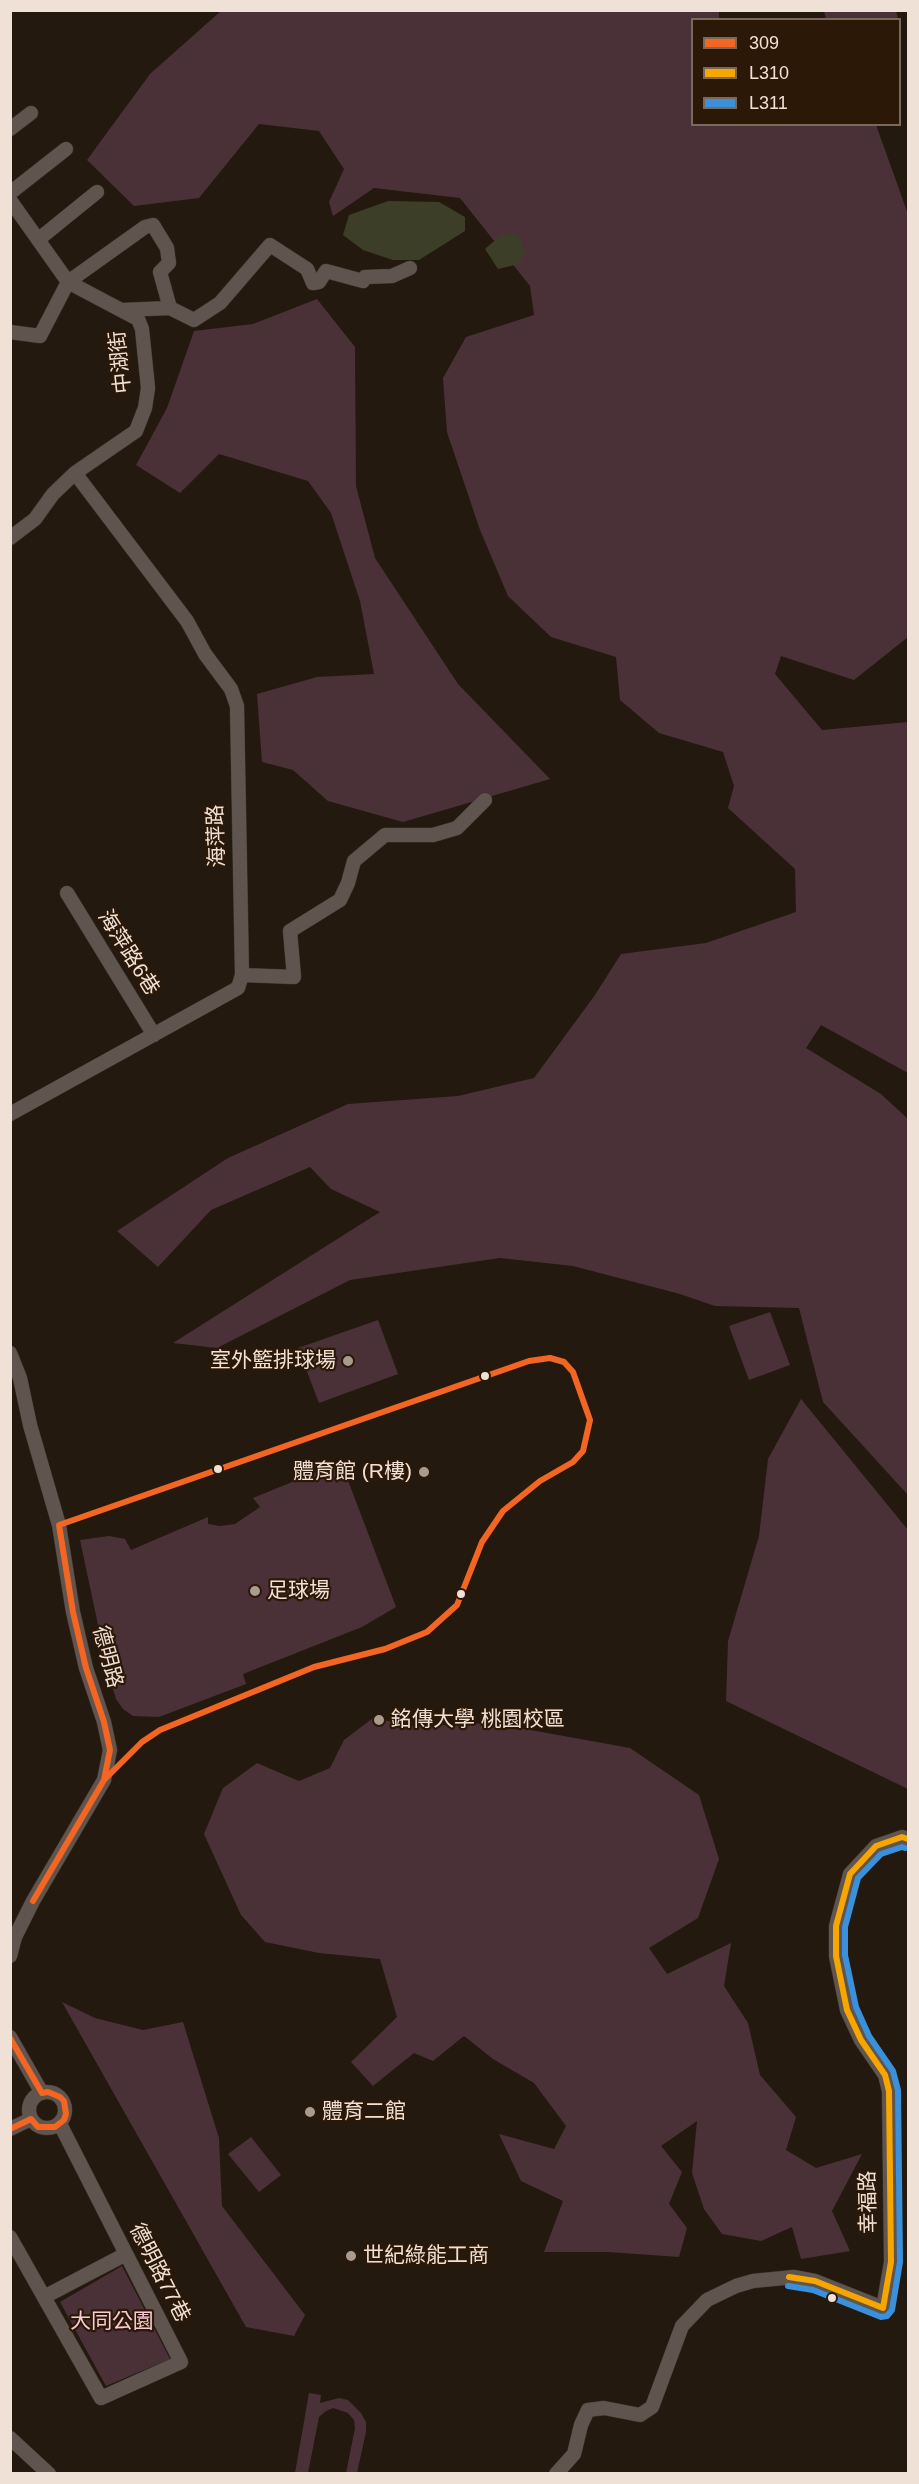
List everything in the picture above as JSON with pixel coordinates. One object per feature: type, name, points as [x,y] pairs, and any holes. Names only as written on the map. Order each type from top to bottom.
[{"type":"street","points":[[10,129],[31,113]]},
{"type":"street","points":[[10,193],[66,149]]},
{"type":"street","points":[[39,238],[97,192]]},
{"type":"street","name":"中湖街","points":[[10,200],[68,282],[138,319],[142,329],[148,388],[145,408],[136,431],[75,473],[53,494],[35,519],[10,538]]},
{"type":"street","points":[[10,332],[40,336],[68,282],[145,227],[153,225],[167,248],[169,263],[160,272],[170,308]]},
{"type":"street","points":[[122,310],[170,308],[194,320],[220,303],[270,244],[307,269],[313,283],[319,282],[326,271],[363,281],[365,277],[392,276],[410,268]]},
{"type":"street","name":"海萍路","points":[[75,473],[187,621],[205,654],[231,689],[237,706],[242,975]]},
{"type":"street","points":[[10,1114],[238,988],[242,975],[294,977],[290,931],[340,900],[354,861],[385,836],[433,835],[457,828],[485,800]]},
{"type":"street","name":"海萍路6巷","points":[[67,893],[154,1035]]},
{"type":"street","name":"德明路","points":[[10,1353],[20,1378],[30,1425],[59,1525],[76,1624],[86,1668],[104,1722],[110,1750],[104,1780],[33,1901],[15,1936],[10,1956]]},
{"type":"street","name":"幸福路","points":[[556,2474],[574,2454],[581,2424],[588,2410],[604,2408],[640,2415],[652,2407],[682,2326],[707,2301],[736,2286],[753,2281],[794,2277],[815,2281],[882,2308],[891,2262],[889,2091],[885,2075],[861,2040],[847,2010],[836,1956],[836,1926],[850,1875],[876,1845],[902,1837],[909,1839]]},
{"type":"street","points":[[10,2037],[42,2093]]},
{"type":"street","points":[[42,2093],[54,2093],[64,2102],[66,2114],[60,2124],[44,2128],[38,2127],[31,2119],[29,2106],[32,2100],[42,2093]]},
{"type":"street","points":[[10,2129],[31,2119]]},
{"type":"street","name":"德明路77巷","points":[[44,2297],[101,2398],[181,2362],[60,2124]]},
{"type":"street","points":[[10,2237],[44,2297],[126,2254]]},
{"type":"street","points":[[10,2438],[49,2474]]},
{"type":"green space","points":[[222,10],[719,11],[719,18],[691,18],[691,126],[876,126],[908,214],[908,637],[854,680],[781,656],[775,674],[822,730],[908,722],[908,1073],[821,1025],[806,1048],[881,1094],[908,1119],[908,1495],[823,1402],[799,1308],[715,1306],[680,1294],[573,1266],[500,1258],[350,1280],[217,1348],[173,1343],[380,1212],[331,1189],[310,1167],[211,1210],[158,1267],[117,1231],[228,1158],[348,1104],[458,1096],[534,1078],[595,995],[621,954],[706,943],[796,912],[795,869],[728,808],[734,786],[723,752],[659,733],[620,700],[616,657],[551,637],[508,596],[480,530],[447,432],[443,378],[466,337],[534,315],[530,286],[460,198],[374,188],[333,216],[329,202],[344,169],[319,131],[259,124],[199,198],[134,206],[87,160],[150,74]]},
{"type":"green space","points":[[824,11],[896,11],[898,18],[826,18]]},
{"type":"green space","points":[[317,299],[355,347],[356,486],[375,558],[458,684],[550,779],[403,822],[328,801],[293,770],[262,762],[257,694],[317,677],[374,674],[360,601],[331,513],[308,481],[219,454],[180,493],[136,465],[167,408],[194,331],[253,324]]},
{"type":"green space","points":[[770,1312],[790,1365],[749,1380],[729,1326]]},
{"type":"green space","name":"室外籃排球場","points":[[378,1320],[398,1374],[319,1403],[298,1348]]},
{"type":"green space","points":[[801,1399],[908,1530],[908,1789],[726,1701],[728,1641],[759,1536],[768,1459]]},
{"type":"green space","points":[[341,1462],[396,1607],[362,1627],[243,1674],[246,1684],[159,1717],[133,1716],[123,1709],[116,1699],[108,1672],[80,1540],[109,1536],[125,1539],[131,1550],[208,1517],[208,1524],[220,1526],[235,1524],[260,1507],[253,1498]]},
{"type":"green space","points":[[373,1718],[415,1726],[492,1723],[630,1748],[699,1795],[719,1859],[698,1918],[649,1948],[667,1974],[731,1943],[724,1986],[748,2023],[760,2075],[796,2117],[786,2150],[816,2168],[862,2154],[832,2211],[850,2251],[801,2259],[792,2227],[761,2241],[722,2234],[704,2209],[692,2173],[697,2121],[661,2146],[682,2172],[669,2204],[687,2228],[679,2257],[608,2252],[544,2252],[563,2201],[521,2181],[499,2134],[554,2149],[566,2126],[534,2083],[493,2059],[464,2036],[433,2061],[414,2053],[373,2086],[351,2062],[397,2017],[380,1959],[319,1953],[265,1942],[241,1915],[204,1834],[223,1788],[257,1763],[299,1781],[330,1768],[344,1740]]},
{"type":"green space","points":[[62,2002],[95,2018],[143,2030],[183,2022],[219,2138],[222,2206],[305,2315],[294,2336],[246,2327]]},
{"type":"green space","points":[[251,2137],[281,2175],[259,2192],[228,2154]]},
{"type":"green space","name":"大同公園","points":[[122,2266],[170,2359],[106,2386],[60,2302]]},
{"type":"green space","points":[[309,2393],[321,2395],[320,2403],[339,2398],[348,2400],[361,2413],[366,2422],[366,2432],[357,2473],[346,2473],[355,2428],[354,2420],[348,2413],[333,2408],[319,2417],[308,2473],[295,2473]]},
{"type":"shaded area","points":[[388,201],[439,202],[465,217],[465,231],[419,260],[393,260],[363,250],[343,235],[349,215]]},
{"type":"shaded area","points":[[514,234],[520,239],[525,253],[519,264],[498,269],[485,249],[501,235]]},
{"type":"transit line","name":"309","points":[[550,1358],[564,1362],[573,1372],[590,1420],[583,1451],[573,1462],[540,1481],[503,1511],[482,1542],[457,1605],[427,1632],[385,1649],[314,1667],[160,1730],[142,1742],[104,1780],[110,1750],[104,1722],[86,1668],[73,1612],[59,1525],[529,1361],[550,1358]]},
{"type":"transit line","name":"309","points":[[33,1901],[104,1780]]},
{"type":"transit line","name":"309","points":[[33,1901],[104,1780]]},
{"type":"transit line","name":"L310","points":[[789,2277],[815,2281],[883,2308],[891,2262],[889,2091],[885,2075],[861,2040],[847,2010],[836,1956],[836,1926],[850,1874],[876,1846],[902,1837],[908,1839]]},
{"type":"transit line","name":"L311","points":[[788,2286],[813,2290],[881,2317],[887,2316],[892,2310],[900,2262],[898,2090],[893,2071],[869,2036],[856,2007],[845,1955],[845,1927],[858,1878],[881,1854],[905,1848]]},
{"type":"transit line","name":"309","points":[[10,2038],[42,2093],[48,2092],[60,2097],[64,2101],[66,2114],[64,2120],[55,2127],[38,2127],[31,2119],[10,2129]]},
{"type":"place","name":"室外籃排球場","points":[[348,1361]]},
{"type":"place","name":"體育館 (R樓)","points":[[424,1472]]},
{"type":"place","name":"足球場","points":[[255,1591]]},
{"type":"place","name":"銘傳大學 桃園校區","points":[[379,1720]]},
{"type":"place","name":"體育二館","points":[[310,2112]]},
{"type":"place","name":"世紀綠能工商","points":[[351,2256]]}]
